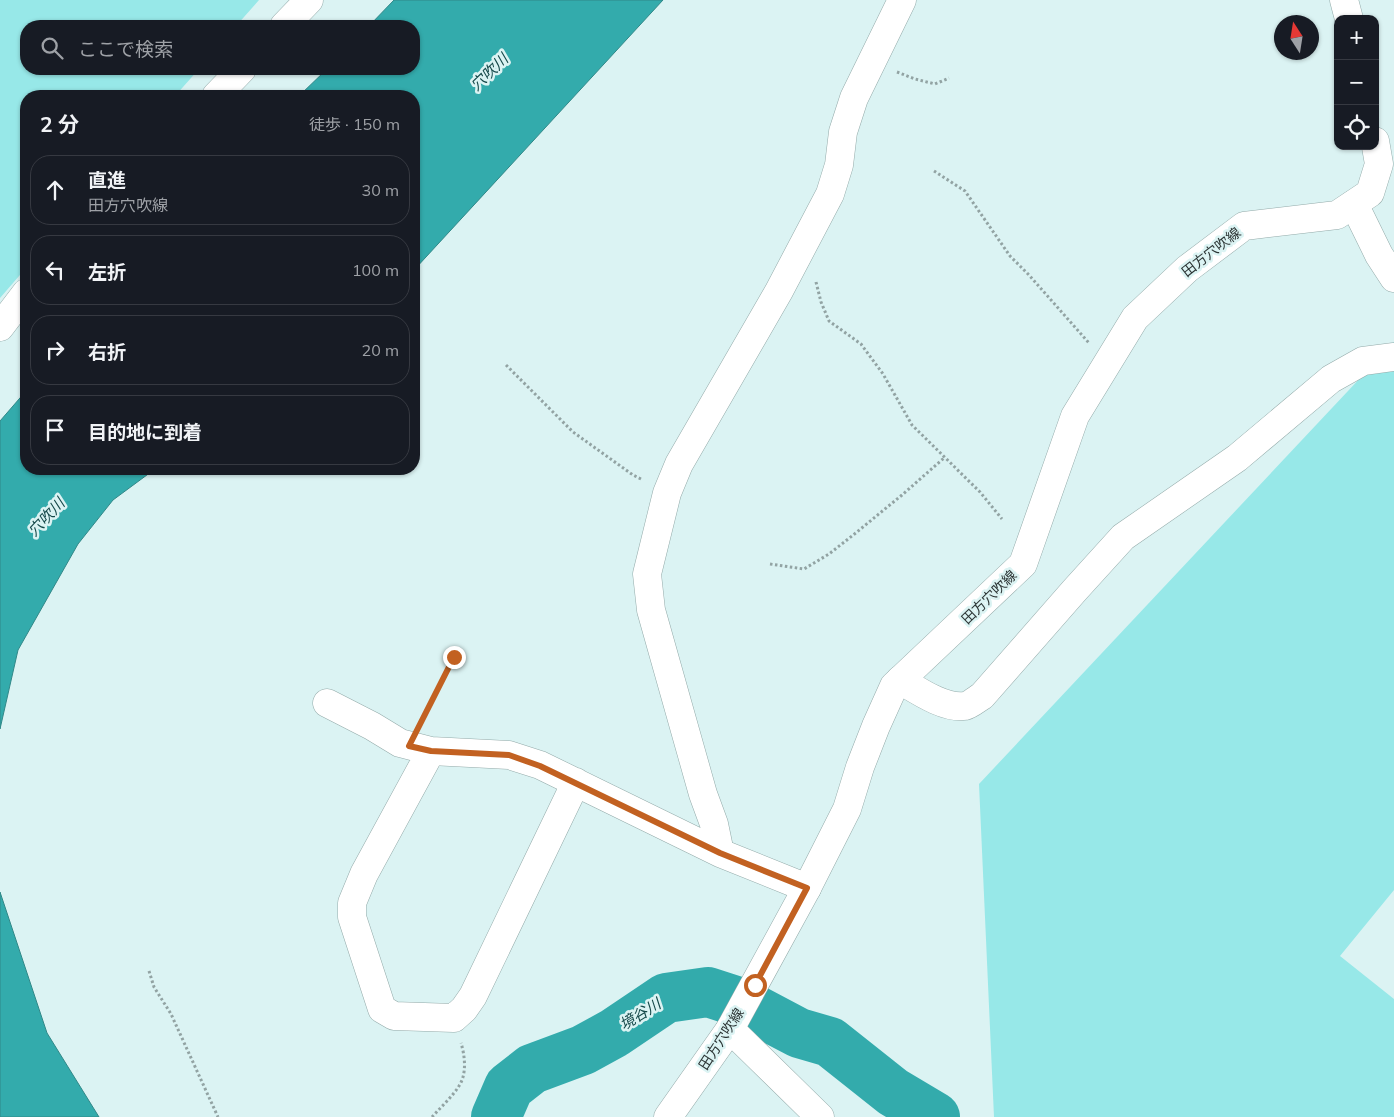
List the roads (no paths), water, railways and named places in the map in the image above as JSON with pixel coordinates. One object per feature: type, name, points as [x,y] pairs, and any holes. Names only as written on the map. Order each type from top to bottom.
[{"type":"main road","points":[[290,20],[310,0]]},
{"type":"main road","points":[[720,853],[714,824],[651,610],[647,574],[667,493],[680,464],[726,386],[830,194],[839,165],[844,132],[854,98],[902,0]]},
{"type":"main road","points":[[1344,0],[1348,15]]},
{"type":"main road","points":[[222,90],[236,75]]},
{"type":"main road","name":"田方穴吹線","points":[[668,1117],[734,1023],[807,888],[847,809],[860,767],[894,686],[1023,564],[1076,416],[1135,318],[1187,269],[1244,226],[1337,215],[1370,194],[1380,164],[1377,150]]},
{"type":"main road","points":[[1354,204],[1387,250],[1394,278]]},
{"type":"main road","points":[[0,327],[20,301]]},
{"type":"main road","points":[[900,680],[939,701],[954,706],[966,706],[982,696],[1123,538],[1237,458],[1331,379],[1363,361],[1394,357]]},
{"type":"main road","points":[[327,704],[372,726],[400,743],[420,748],[509,755],[540,766],[720,853],[807,888]]},
{"type":"main road","points":[[420,748],[352,903],[352,917],[382,1010],[394,1016],[454,1018],[464,1009],[473,996],[576,782]]},
{"type":"main road","points":[[734,1023],[820,1117]]},
{"type":"water","name":"穴吹川","points":[[394,0],[663,0],[420,263],[420,90],[305,90],[321,75],[420,75],[420,20],[375,20]]},
{"type":"water","name":"穴吹川","points":[[20,398],[20,475],[147,475],[113,500],[78,544],[18,650],[0,729],[0,421]]},
{"type":"water","points":[[0,892],[47,1033],[99,1117],[0,1117]]},
{"type":"waterway","name":"境谷川","points":[[496,1117],[509,1087],[532,1069],[583,1050],[614,1033],[666,998],[708,992],[742,1003],[799,1033],[830,1042],[893,1092],[935,1117]]}]
